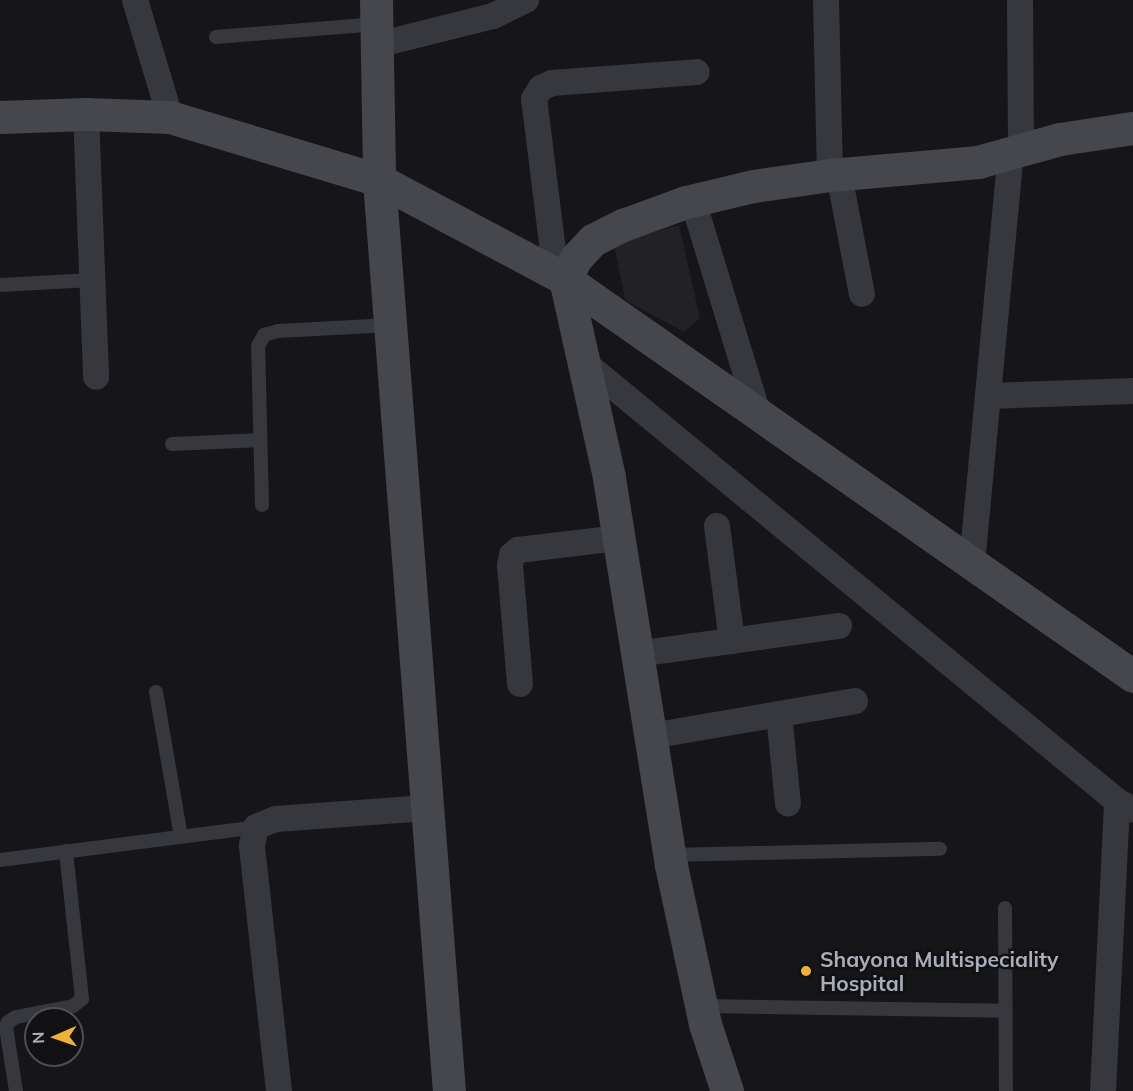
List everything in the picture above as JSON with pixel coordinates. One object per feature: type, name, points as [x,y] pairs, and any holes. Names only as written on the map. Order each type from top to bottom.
[{"type":"street","points":[[135,0],[160,116]]},
{"type":"street","points":[[449,1091],[379,180],[377,23],[493,16],[526,0]]},
{"type":"street","points":[[826,0],[835,175],[862,294]]},
{"type":"street","points":[[972,564],[988,396],[1016,153],[1020,0]]},
{"type":"street","points":[[697,72],[552,82],[541,88],[534,99],[561,277],[586,364],[619,538],[669,855],[701,1006],[727,1091]]},
{"type":"street","points":[[0,95],[108,93],[134,100],[160,116]]},
{"type":"street","points":[[86,114],[96,377]]},
{"type":"street","points":[[0,117],[86,114],[160,116],[379,180],[561,277],[1133,676]]},
{"type":"street","points":[[561,277],[594,240],[623,225],[693,201],[753,186],[835,175],[978,162],[1060,139],[1133,128]]},
{"type":"street","points":[[693,201],[758,414]]},
{"type":"street","points":[[586,364],[1125,805],[1103,1091]]},
{"type":"street","points":[[988,396],[1133,391]]},
{"type":"street","points":[[717,526],[732,641]]},
{"type":"street","points":[[520,684],[510,565],[512,555],[518,550],[619,538]]},
{"type":"street","points":[[637,654],[840,626]]},
{"type":"street","points":[[1073,635],[1133,654]]},
{"type":"street","points":[[651,736],[855,701]]},
{"type":"street","points":[[779,714],[788,804]]},
{"type":"street","points":[[272,1090],[252,845],[256,827],[276,819],[427,808]]},
{"type":"lane","points":[[216,37],[377,23]]},
{"type":"lane","points":[[0,285],[92,280]]},
{"type":"lane","points":[[262,505],[258,346],[264,335],[278,331],[390,325]]},
{"type":"lane","points":[[172,444],[261,440]]},
{"type":"lane","points":[[156,692],[181,837]]},
{"type":"lane","points":[[0,860],[256,827]]},
{"type":"lane","points":[[669,855],[940,849]]},
{"type":"lane","points":[[16,1091],[6,1027],[9,1022],[16,1017],[73,1006],[82,999],[66,851]]},
{"type":"lane","points":[[1005,908],[1006,1091]]},
{"type":"lane","points":[[701,1006],[1005,1011]]},
{"type":"shaded area","points":[[679,225],[700,318],[684,332],[625,300],[614,244]]},
{"type":"place","name":"Shayona Multispeciality Hospital","points":[[806,971]]}]
